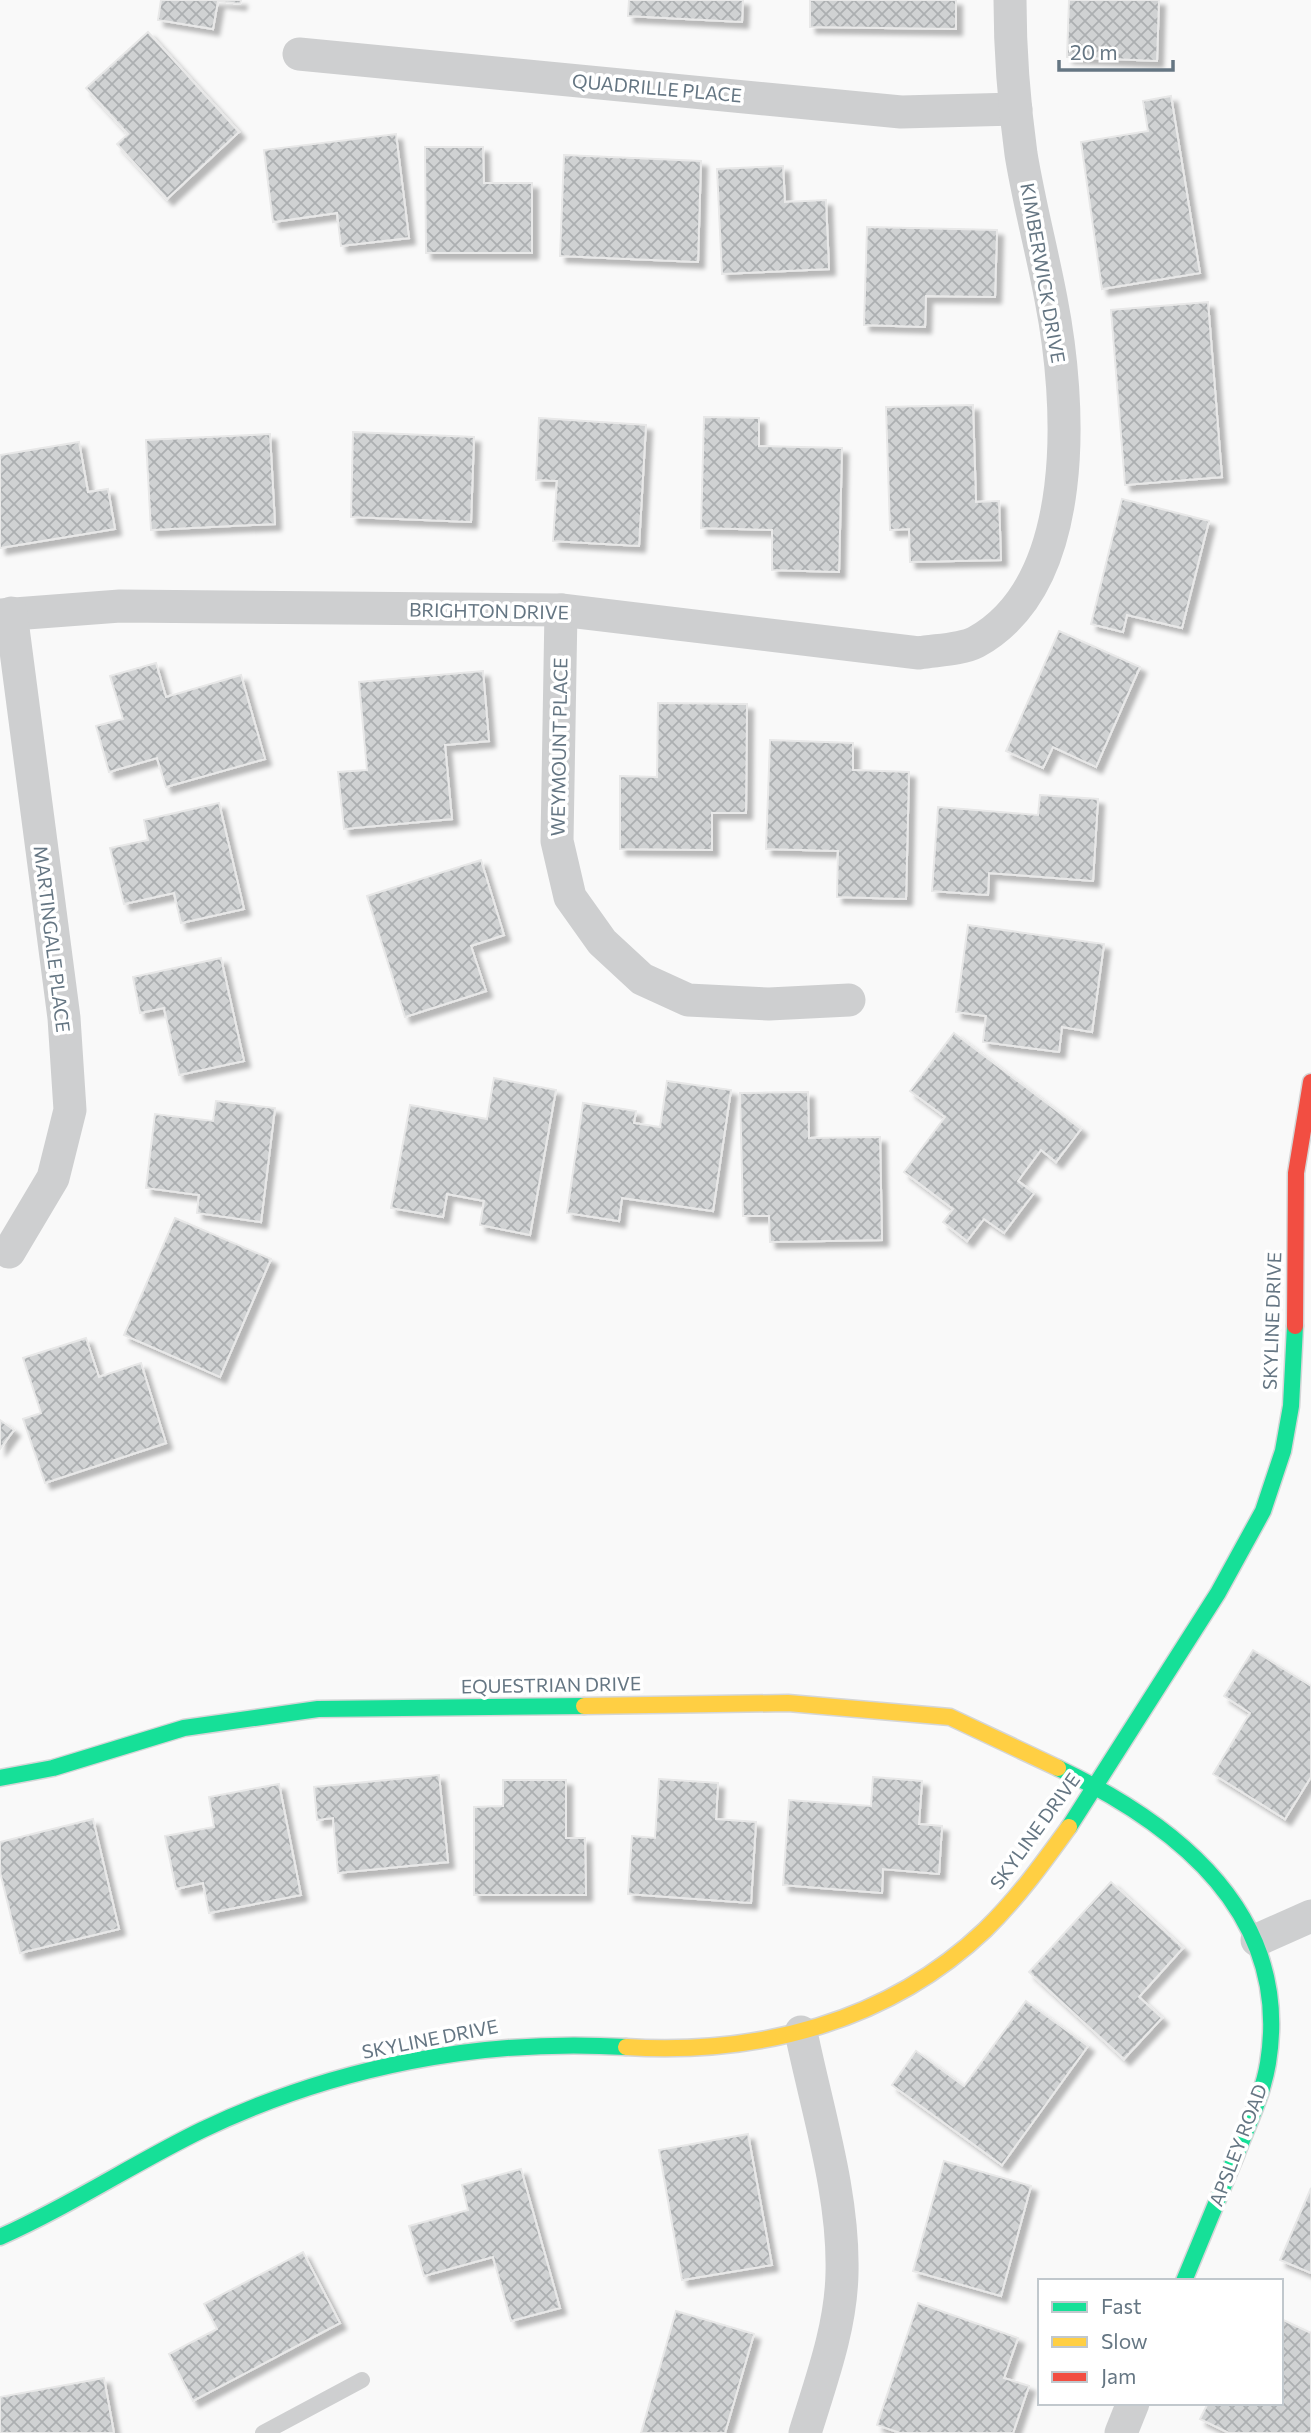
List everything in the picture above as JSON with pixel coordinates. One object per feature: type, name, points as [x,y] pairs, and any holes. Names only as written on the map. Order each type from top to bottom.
[{"type":"street","name":"KIMBERWICK DRIVE","points":[[975,643],[1020,606],[1041,564],[1051,542],[1063,463],[1063,385],[1052,301],[1021,153],[1010,0]]},
{"type":"street","name":"QUADRILLE PLACE","points":[[299,54],[901,112],[1016,109]]},
{"type":"street","name":"BRIGHTON DRIVE","points":[[5,614],[120,606],[561,610],[919,653],[975,643]]},
{"type":"street","name":"WEYMOUNT PLACE","points":[[561,610],[556,841],[570,897],[602,942],[642,979],[688,1000],[769,1004],[849,1000]]},
{"type":"street","name":"MARTINGALE PLACE","points":[[5,614],[64,1018],[70,1110],[53,1178],[9,1252]]},
{"type":"street","name":"SKYLINE DRIVE","points":[[0,2237],[229,2118],[361,2073],[495,2046],[562,2043],[705,2049],[745,2045],[801,2032],[878,2005],[914,1985],[956,1955],[1024,1887],[1095,1786],[1237,1565],[1264,1507],[1283,1451],[1293,1379],[1297,1183],[1311,1082]]},
{"type":"street","name":"EQUESTRIAN DRIVE","points":[[0,1778],[53,1768],[184,1728],[318,1709],[788,1703],[950,1717],[1095,1786]]},
{"type":"street","name":"APSLEY ROAD","points":[[1095,1786],[1154,1822],[1227,1892],[1257,1940],[1269,1983],[1272,2026],[1268,2064],[1256,2106],[1185,2279]]},
{"type":"street","points":[[1257,1940],[1311,1916]]},
{"type":"street","points":[[801,2032],[837,2202],[842,2272],[837,2320],[805,2433]]},
{"type":"street","points":[[1121,2433],[1132,2405]]},
{"type":"lane","points":[[263,2433],[362,2380]]},
{"type":"building","points":[[161,0],[241,0],[240,4],[218,1],[213,29],[158,20]]},
{"type":"building","points":[[629,0],[743,0],[742,22],[628,16]]},
{"type":"building","points":[[810,0],[956,0],[956,29],[810,27]]},
{"type":"building","points":[[1069,0],[1159,0],[1157,61],[1067,57]]},
{"type":"building","points":[[148,32],[239,132],[167,199],[117,144],[128,134],[86,88]]},
{"type":"building","points":[[1171,96],[1200,273],[1102,289],[1081,142],[1148,131],[1143,101]]},
{"type":"building","points":[[396,134],[409,238],[341,246],[337,213],[273,222],[264,150]]},
{"type":"building","points":[[425,147],[483,147],[484,183],[532,183],[532,253],[426,253]]},
{"type":"building","points":[[564,155],[701,161],[698,262],[560,256]]},
{"type":"building","points":[[783,166],[785,202],[826,200],[829,269],[722,274],[717,169]]},
{"type":"building","points":[[867,227],[997,230],[995,297],[926,296],[925,327],[864,325]]},
{"type":"building","points":[[1208,302],[1222,477],[1125,485],[1111,310]]},
{"type":"building","points":[[973,405],[976,502],[999,501],[1001,560],[910,562],[909,529],[890,530],[886,407]]},
{"type":"building","points":[[704,417],[759,418],[759,446],[842,448],[839,572],[772,570],[772,530],[701,528]]},
{"type":"building","points":[[539,418],[646,425],[639,546],[553,541],[557,481],[536,480]]},
{"type":"building","points":[[353,432],[474,437],[471,522],[351,517]]},
{"type":"building","points":[[270,434],[275,524],[151,530],[146,440]]},
{"type":"building","points":[[79,442],[88,492],[108,489],[115,529],[0,548],[0,455]]},
{"type":"building","points":[[1122,499],[1209,521],[1182,628],[1127,615],[1123,632],[1091,624]]},
{"type":"building","points":[[1059,631],[1140,667],[1096,767],[1053,747],[1043,768],[1006,751]]},
{"type":"building","points":[[156,663],[166,697],[241,675],[265,759],[166,787],[157,758],[109,772],[96,726],[123,719],[110,676]]},
{"type":"building","points":[[483,671],[489,741],[445,745],[452,819],[344,829],[338,772],[367,770],[359,682]]},
{"type":"building","points":[[658,703],[747,704],[746,813],[712,813],[712,850],[620,849],[620,776],[657,777]]},
{"type":"building","points":[[770,740],[853,743],[853,770],[909,772],[906,899],[837,897],[838,851],[766,849]]},
{"type":"building","points":[[1040,795],[1098,799],[1093,881],[989,873],[988,895],[932,891],[938,807],[1038,815]]},
{"type":"building","points":[[219,803],[244,909],[181,923],[174,893],[124,904],[110,848],[148,840],[144,820]]},
{"type":"building","points":[[481,860],[504,935],[471,946],[486,991],[405,1017],[367,896]]},
{"type":"building","points":[[968,925],[1104,944],[1092,1032],[1062,1027],[1059,1052],[983,1042],[986,1016],[956,1012]]},
{"type":"building","points":[[221,958],[244,1061],[179,1075],[164,1008],[140,1013],[133,977]]},
{"type":"building","points":[[954,1033],[1081,1129],[1056,1162],[1041,1150],[1018,1181],[1034,1193],[1004,1233],[984,1219],[967,1241],[943,1222],[953,1209],[904,1172],[945,1117],[910,1091]]},
{"type":"building","points":[[494,1078],[556,1090],[530,1235],[480,1225],[484,1201],[447,1194],[443,1217],[391,1208],[410,1105],[487,1119]]},
{"type":"building","points":[[667,1081],[731,1090],[713,1211],[622,1198],[619,1221],[567,1213],[583,1103],[636,1111],[634,1123],[660,1127]]},
{"type":"building","points":[[808,1092],[809,1138],[880,1137],[882,1240],[770,1242],[769,1216],[743,1216],[740,1093]]},
{"type":"building","points":[[216,1101],[275,1108],[261,1222],[197,1213],[199,1195],[146,1188],[155,1114],[213,1121]]},
{"type":"building","points":[[175,1218],[271,1259],[220,1377],[124,1335]]},
{"type":"building","points":[[86,1338],[99,1377],[141,1363],[166,1443],[45,1483],[23,1419],[41,1413],[23,1358]]},
{"type":"building","points":[[0,1420],[14,1430],[0,1449]]},
{"type":"building","points":[[1253,1650],[1311,1686],[1311,1777],[1285,1819],[1213,1774],[1250,1713],[1224,1696]]},
{"type":"building","points":[[439,1775],[448,1862],[338,1873],[333,1818],[317,1820],[314,1787]]},
{"type":"building","points":[[873,1777],[922,1781],[919,1824],[942,1826],[939,1874],[883,1869],[882,1893],[783,1885],[789,1800],[871,1806]]},
{"type":"building","points":[[659,1779],[718,1783],[716,1819],[756,1822],[751,1903],[628,1894],[632,1836],[655,1838]]},
{"type":"building","points":[[503,1780],[566,1780],[566,1838],[585,1838],[586,1895],[474,1895],[474,1807],[503,1806]]},
{"type":"building","points":[[279,1784],[301,1895],[209,1913],[203,1883],[176,1889],[165,1836],[214,1827],[209,1797]]},
{"type":"building","points":[[93,1819],[119,1929],[20,1953],[0,1872],[0,1842]]},
{"type":"building","points":[[1111,1882],[1183,1948],[1139,1997],[1162,2018],[1124,2059],[1029,1972]]},
{"type":"building","points":[[1026,2001],[1088,2046],[1002,2165],[892,2085],[916,2051],[964,2086]]},
{"type":"building","points":[[748,2134],[772,2265],[682,2280],[659,2150]]},
{"type":"building","points":[[944,2161],[1031,2186],[1001,2296],[913,2271]]},
{"type":"building","points":[[521,2169],[560,2308],[511,2321],[493,2257],[424,2276],[409,2226],[468,2210],[462,2185]]},
{"type":"building","points":[[1311,2188],[1311,2273],[1280,2260]]},
{"type":"building","points":[[303,2252],[340,2323],[193,2401],[169,2354],[217,2329],[204,2304]]},
{"type":"building","points":[[918,2303],[1018,2338],[1004,2378],[1029,2386],[1013,2433],[900,2433],[877,2425]]},
{"type":"building","points":[[676,2311],[754,2334],[725,2433],[641,2433]]},
{"type":"building","points":[[1283,2320],[1311,2333],[1311,2433],[1229,2433],[1200,2419],[1207,2405],[1283,2405]]},
{"type":"building","points":[[104,2378],[114,2433],[0,2433],[0,2397]]},
{"type":"traffic: fast","points":[[1069,1827],[1218,1593],[1263,1511],[1283,1451],[1291,1406],[1295,1326]]},
{"type":"traffic: fast","points":[[0,1778],[53,1768],[184,1728],[318,1709],[584,1706]]},
{"type":"traffic: fast","points":[[1058,1768],[1145,1817],[1184,1847],[1217,1881],[1244,1920],[1262,1962],[1271,2010],[1266,2075],[1185,2279]]},
{"type":"traffic: fast","points":[[0,2237],[52,2212],[202,2130],[304,2089],[356,2074],[463,2053],[517,2047],[626,2047]]},
{"type":"traffic: slow","points":[[584,1706],[788,1703],[950,1717],[1058,1768]]},
{"type":"traffic: slow","points":[[626,2047],[724,2045],[772,2038],[863,2010],[906,1989],[947,1962],[985,1930],[1019,1893],[1069,1827]]},
{"type":"traffic: jam","points":[[1295,1326],[1296,1173],[1311,1082]]}]
